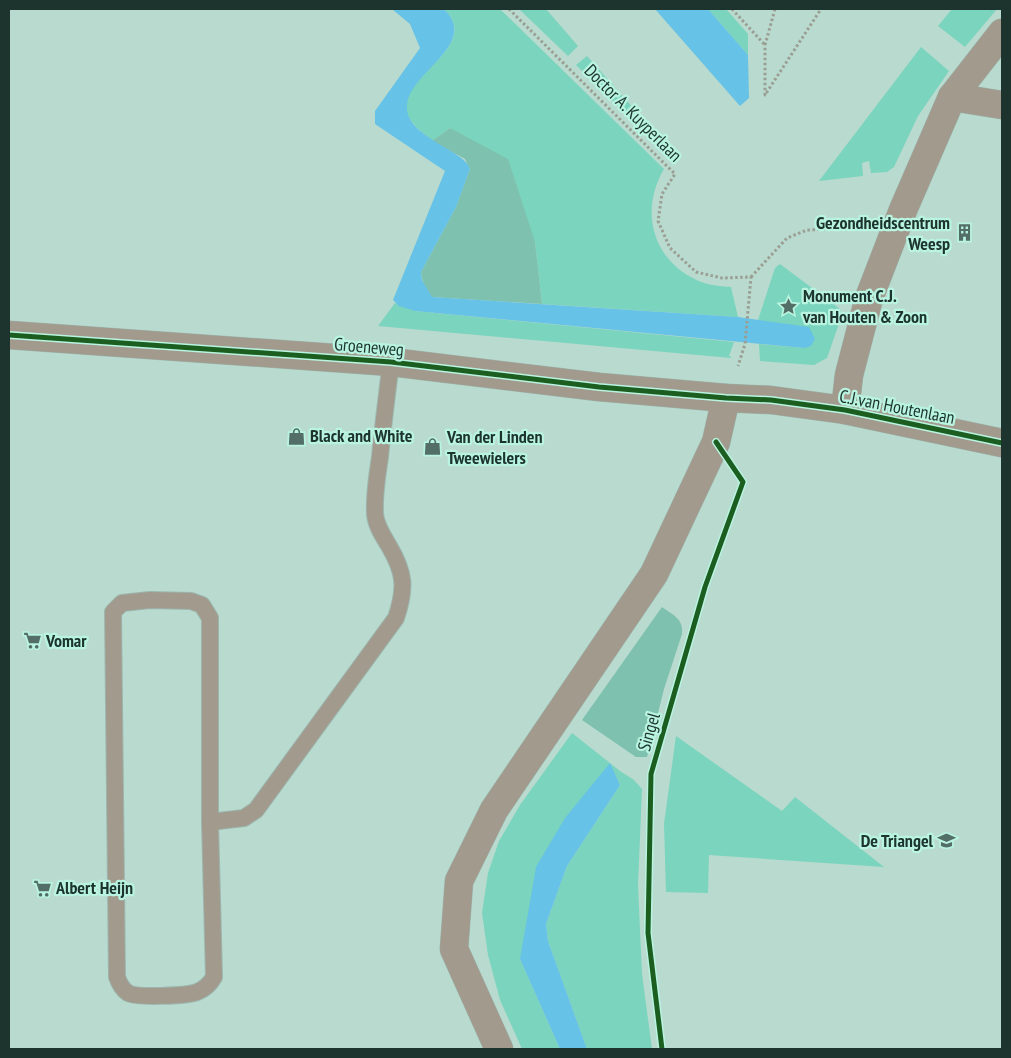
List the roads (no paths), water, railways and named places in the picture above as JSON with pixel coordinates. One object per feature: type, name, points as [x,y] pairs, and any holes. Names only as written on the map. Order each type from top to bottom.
[{"type":"street","points":[[845,410],[849,375],[869,298],[903,210],[952,97],[1002,33]]},
{"type":"street","points":[[952,97],[1002,104]]},
{"type":"street","name":"Groeneweg","points":[[9,335],[391,362],[599,387],[726,398]]},
{"type":"street","points":[[500,1049],[454,948],[459,881],[494,810],[654,574],[716,442],[726,398]]},
{"type":"street","name":"C.J.van Houtenlaan","points":[[726,398],[771,400],[845,410],[1002,443]]},
{"type":"lane","points":[[210,822],[244,818],[256,810],[396,618],[403,599],[403,580],[398,562],[380,532],[375,516],[378,466],[391,362]]},
{"type":"lane","points":[[150,600],[191,601],[202,605],[210,618],[210,822],[214,977],[204,989],[190,994],[143,996],[129,994],[120,984],[117,977],[113,612],[122,603],[150,600]]},
{"type":"water","points":[[392,9],[444,9],[453,22],[454,34],[449,46],[411,92],[407,104],[408,115],[415,125],[424,134],[458,155],[466,162],[470,169],[456,207],[421,272],[422,280],[432,297],[738,317],[809,327],[815,339],[811,346],[804,348],[415,311],[399,306],[393,300],[445,171],[375,124],[375,111],[420,48],[410,24]]},
{"type":"water","points":[[655,9],[708,9],[748,55],[749,98],[740,106]]},
{"type":"water","points":[[610,763],[620,785],[567,866],[546,924],[548,941],[587,1049],[560,1049],[520,959],[536,867],[565,818]]},
{"type":"place","name":"Gezondheidscentrum Weesp","points":[[964,233]]},
{"type":"place","name":"Monument C.J. van Houten & Zoon","points":[[789,306]]},
{"type":"place","name":"Black and White","points":[[296,436]]},
{"type":"place","name":"Van der Linden Tweewielers","points":[[433,447]]},
{"type":"place","name":"Vomar","points":[[32,641]]},
{"type":"place","name":"De Triangel","points":[[947,841]]},
{"type":"place","name":"Albert Heijn","points":[[42,888]]}]
